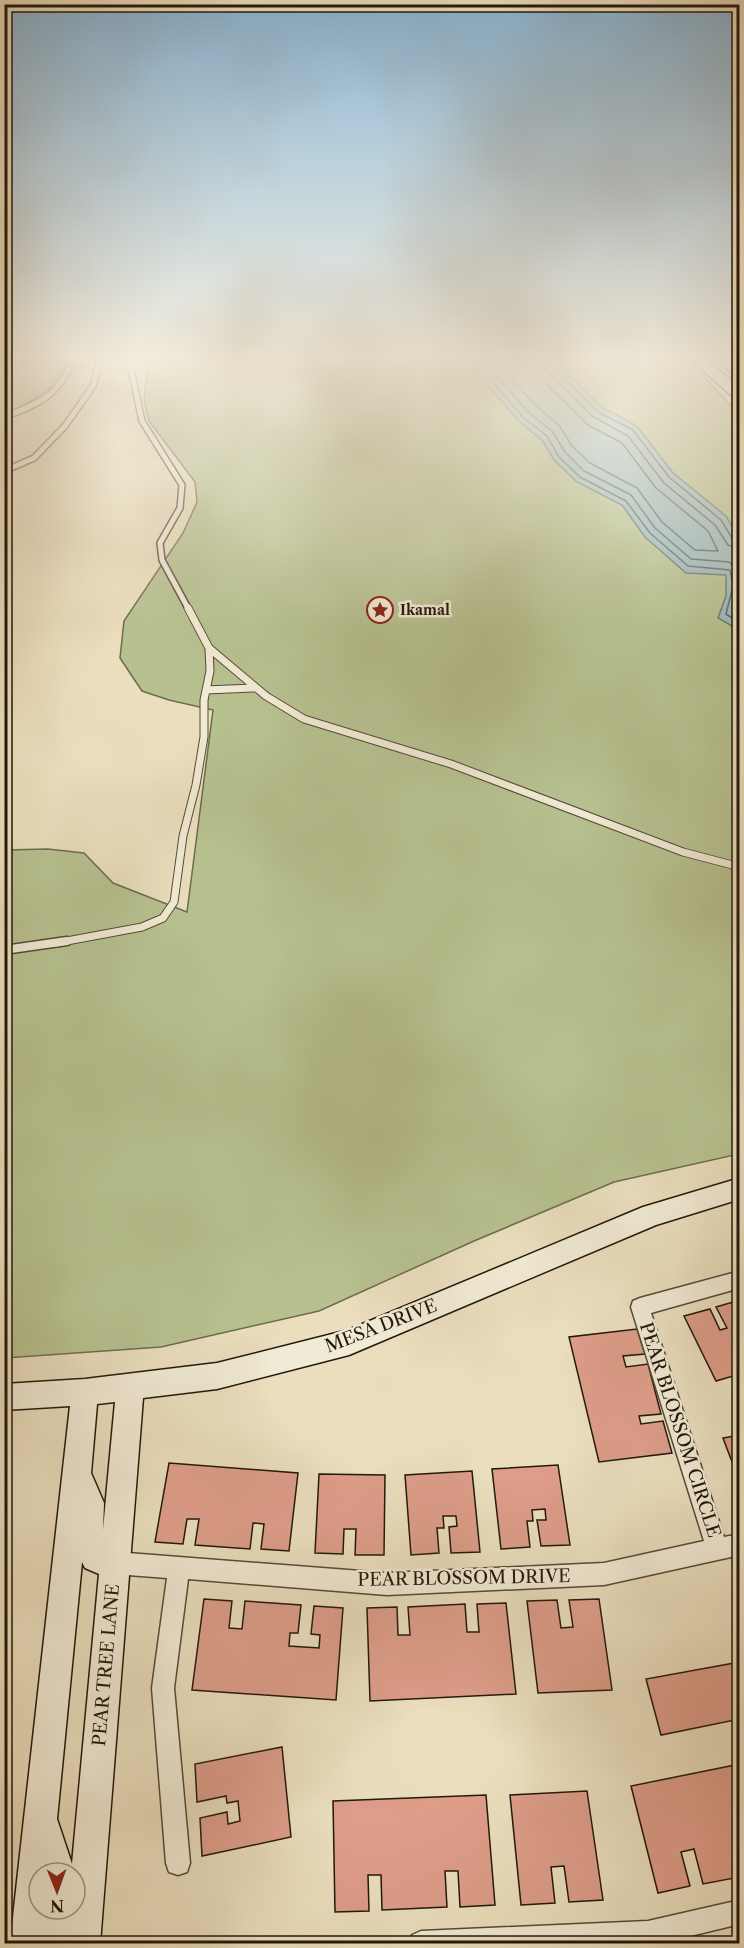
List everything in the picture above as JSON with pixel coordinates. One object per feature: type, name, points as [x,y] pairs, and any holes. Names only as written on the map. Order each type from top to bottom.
[{"type":"street","name":"MESA DRIVE","points":[[4,1397],[85,1392],[217,1376],[349,1342],[652,1215],[740,1188]]},
{"type":"street","name":"PEAR BLOSSOM CIRCLE","points":[[717,1549],[640,1307],[740,1279]]},
{"type":"street","name":"PEAR TREE LANE","points":[[82,1944],[130,1387]]},
{"type":"street","points":[[27,1944],[85,1392]]},
{"type":"street","points":[[76,1475],[90,1503],[88,1541],[95,1558],[115,1563]]},
{"type":"street","name":"PEAR BLOSSOM DRIVE","points":[[115,1563],[387,1584],[604,1574],[740,1544]]},
{"type":"street","points":[[178,1863],[162,1688],[179,1568]]},
{"type":"street","points":[[40,1817],[54,1861]]},
{"type":"street","points":[[421,1944],[648,1932],[740,1912]]},
{"type":"street","points":[[54,1921],[54,1937],[60,1944]]},
{"type":"lane","points":[[4,471],[34,458],[46,446]]},
{"type":"lane","points":[[158,446],[182,485],[183,496],[180,511],[160,543],[162,560],[209,648],[238,671],[253,688],[285,711],[304,719],[451,764],[683,852],[740,867]]},
{"type":"lane","points":[[4,950],[142,927],[163,918],[174,902],[183,836],[196,785],[204,737],[210,671],[209,648]]},
{"type":"lane","points":[[207,690],[253,688]]},
{"type":"green space","points":[[168,446],[739,446],[739,1154],[614,1182],[474,1241],[319,1311],[161,1347],[5,1358],[5,850],[48,849],[84,853],[113,883],[187,912],[213,710],[142,691],[120,658],[124,621],[183,533],[197,502],[195,482]]},
{"type":"water","points":[[546,446],[652,446],[673,473],[726,516],[739,539],[739,630],[718,618],[726,596],[726,575],[686,573],[645,537],[622,505],[577,482],[554,460]]},
{"type":"building","points":[[740,1300],[740,1374],[716,1381],[684,1316],[710,1309],[720,1330],[727,1328],[716,1307]]},
{"type":"building","points":[[637,1329],[645,1354],[623,1356],[626,1367],[648,1364],[661,1414],[639,1416],[641,1424],[663,1421],[672,1453],[599,1462],[569,1337]]},
{"type":"building","points":[[740,1435],[740,1483],[723,1438]]},
{"type":"building","points":[[169,1463],[298,1473],[289,1551],[261,1549],[264,1524],[253,1523],[250,1549],[195,1545],[199,1519],[187,1519],[183,1544],[155,1542]]},
{"type":"building","points":[[558,1465],[570,1545],[541,1546],[537,1520],[546,1520],[545,1509],[532,1510],[533,1521],[527,1521],[530,1547],[501,1549],[492,1469]]},
{"type":"building","points":[[472,1471],[480,1552],[451,1553],[449,1527],[457,1526],[456,1516],[443,1516],[444,1528],[437,1528],[439,1553],[411,1555],[405,1475]]},
{"type":"building","points":[[319,1474],[385,1475],[384,1555],[355,1555],[356,1529],[344,1529],[343,1554],[315,1553]]},
{"type":"building","points":[[204,1599],[232,1601],[229,1628],[242,1629],[245,1601],[301,1605],[298,1633],[290,1633],[289,1646],[319,1648],[320,1635],[311,1634],[314,1606],[343,1608],[336,1700],[192,1690]]},
{"type":"building","points":[[599,1599],[612,1690],[538,1693],[527,1601],[557,1600],[561,1628],[573,1627],[569,1600]]},
{"type":"building","points":[[506,1603],[516,1694],[370,1701],[367,1608],[397,1607],[398,1635],[410,1635],[408,1607],[465,1604],[467,1632],[479,1632],[477,1604]]},
{"type":"building","points":[[740,1662],[740,1719],[661,1735],[646,1679]]},
{"type":"building","points":[[282,1747],[291,1837],[202,1856],[200,1818],[227,1812],[228,1824],[240,1821],[238,1801],[227,1803],[226,1796],[197,1802],[195,1764]]},
{"type":"building","points":[[740,1764],[740,1877],[703,1884],[694,1849],[681,1852],[690,1886],[658,1893],[631,1786]]},
{"type":"building","points":[[587,1791],[603,1900],[569,1902],[564,1866],[551,1867],[555,1903],[521,1905],[510,1795]]},
{"type":"building","points":[[486,1795],[495,1905],[460,1907],[458,1871],[445,1871],[447,1907],[382,1910],[381,1875],[368,1875],[369,1911],[335,1912],[333,1801]]},
{"type":"place","name":"Ikamal","points":[[380,610]]}]
